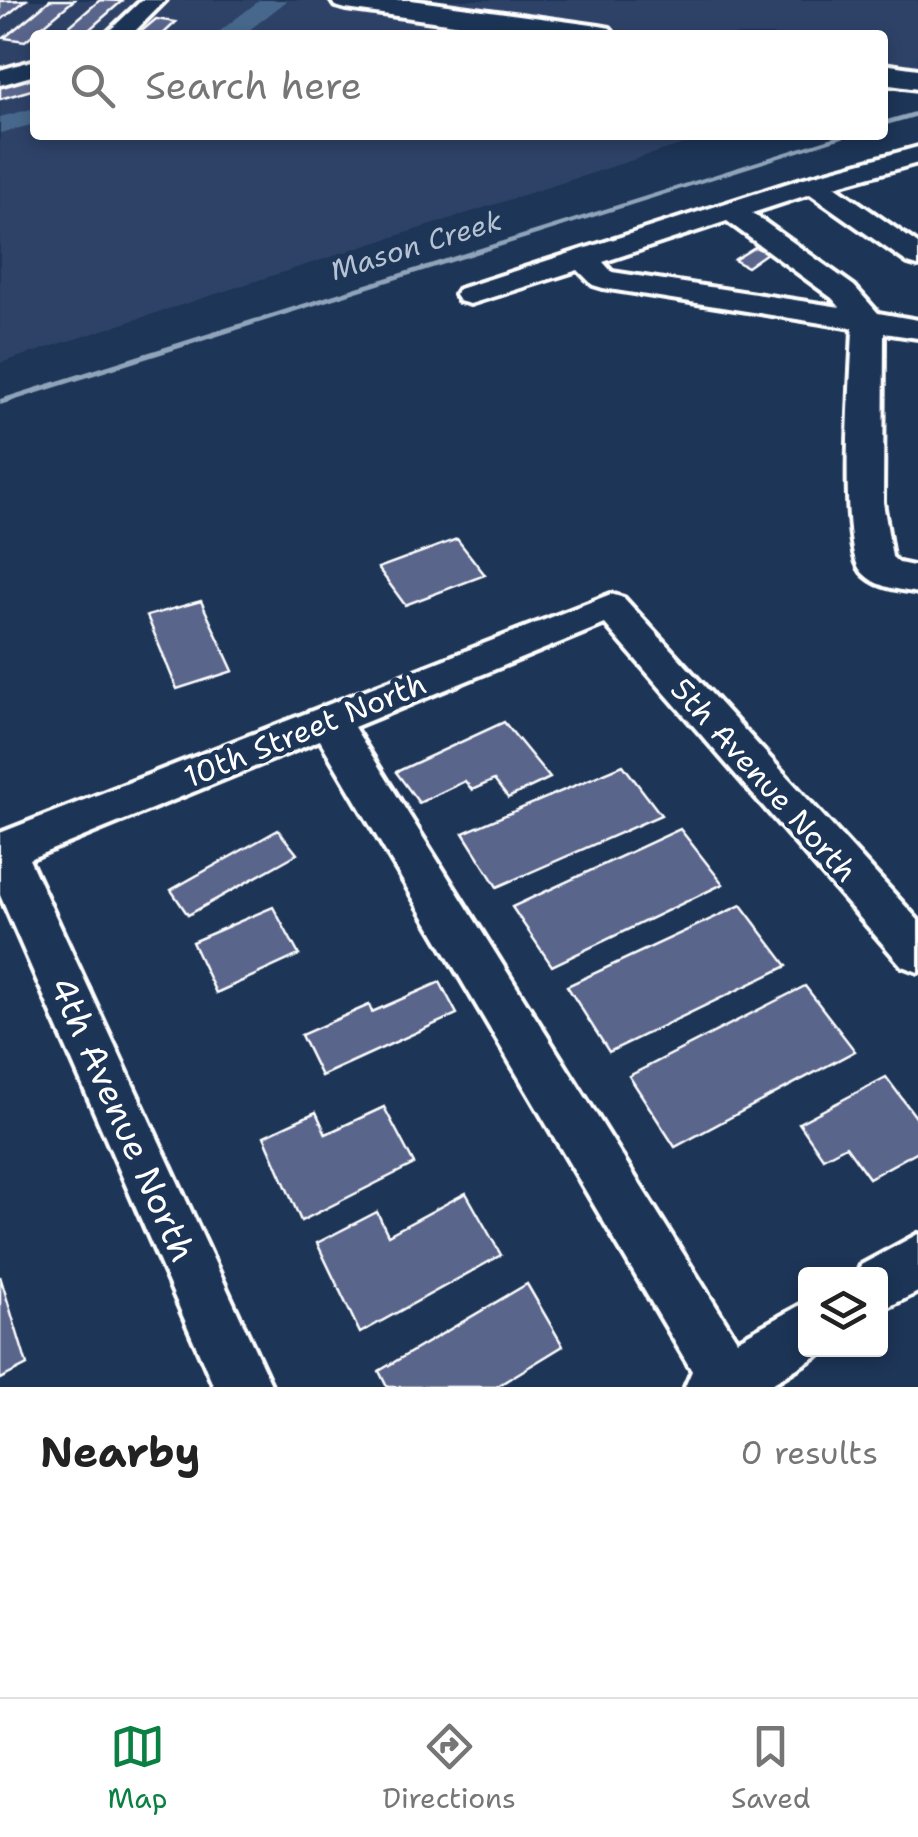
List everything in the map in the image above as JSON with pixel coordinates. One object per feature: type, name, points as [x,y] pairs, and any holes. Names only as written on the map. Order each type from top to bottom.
[{"type":"main road","points":[[346,0],[563,30]]},
{"type":"main road","points":[[888,75],[918,79]]},
{"type":"street","points":[[122,30],[155,0]]},
{"type":"street","points":[[0,78],[30,69]]},
{"type":"street","points":[[470,295],[814,184],[910,164]]},
{"type":"street","points":[[814,184],[918,257]]},
{"type":"street","points":[[734,212],[843,292],[869,322],[865,502],[874,562],[888,574],[918,580]]},
{"type":"street","points":[[650,237],[720,298]]},
{"type":"street","points":[[582,258],[604,279],[918,330]]},
{"type":"street","name":"10th Street North","points":[[2,852],[610,607]]},
{"type":"street","name":"5th Avenue North","points":[[610,607],[918,952]]},
{"type":"street","points":[[329,720],[735,1380],[798,1336]]},
{"type":"street","name":"4th Avenue North","points":[[2,852],[243,1387]]},
{"type":"street","points":[[888,1279],[918,1260]]},
{"type":"shaded area","points":[[0,0],[918,0],[918,69],[888,78],[888,30],[30,30],[30,140],[695,140],[0,363]]},
{"type":"building","points":[[26,0],[0,21],[0,1]]},
{"type":"building","points":[[50,0],[74,0],[38,30],[30,30],[25,41],[4,38]]},
{"type":"building","points":[[100,0],[122,1],[89,30],[65,30]]},
{"type":"building","points":[[156,19],[176,22],[167,30],[143,30]]},
{"type":"building","points":[[30,78],[30,90],[0,99],[0,87]]},
{"type":"building","points":[[755,247],[767,253],[747,267],[734,260]]},
{"type":"building","points":[[457,539],[485,575],[405,605],[378,568]]},
{"type":"building","points":[[201,601],[233,671],[177,689],[147,616]]},
{"type":"building","points":[[504,722],[550,778],[508,798],[494,780],[472,790],[465,781],[419,803],[396,772]]},
{"type":"building","points":[[623,765],[661,815],[497,887],[463,833]]},
{"type":"building","points":[[680,829],[723,884],[552,966],[512,907]]},
{"type":"building","points":[[278,830],[297,854],[188,915],[171,890]]},
{"type":"building","points":[[741,905],[787,966],[609,1052],[567,986]]},
{"type":"building","points":[[273,907],[299,955],[216,993],[192,942]]},
{"type":"building","points":[[440,982],[457,1014],[321,1076],[301,1035],[369,1005],[372,1012]]},
{"type":"building","points":[[805,986],[855,1051],[675,1147],[629,1076]]},
{"type":"building","points":[[886,1077],[918,1120],[918,1151],[869,1178],[846,1146],[823,1158],[799,1123]]},
{"type":"building","points":[[384,1107],[414,1164],[301,1221],[264,1136],[316,1112],[326,1134]]},
{"type":"building","points":[[466,1193],[501,1255],[360,1333],[317,1243],[377,1212],[388,1235]]},
{"type":"building","points":[[0,1276],[27,1365],[0,1379]]},
{"type":"building","points":[[527,1284],[563,1346],[496,1387],[387,1387],[379,1371]]},
{"type":"waterway","points":[[234,30],[276,0]]},
{"type":"waterway","name":"Mason Creek","points":[[888,122],[918,113]]},
{"type":"waterway","points":[[0,125],[30,117]]},
{"type":"waterway","name":"Mason Creek","points":[[0,402],[832,140]]}]
